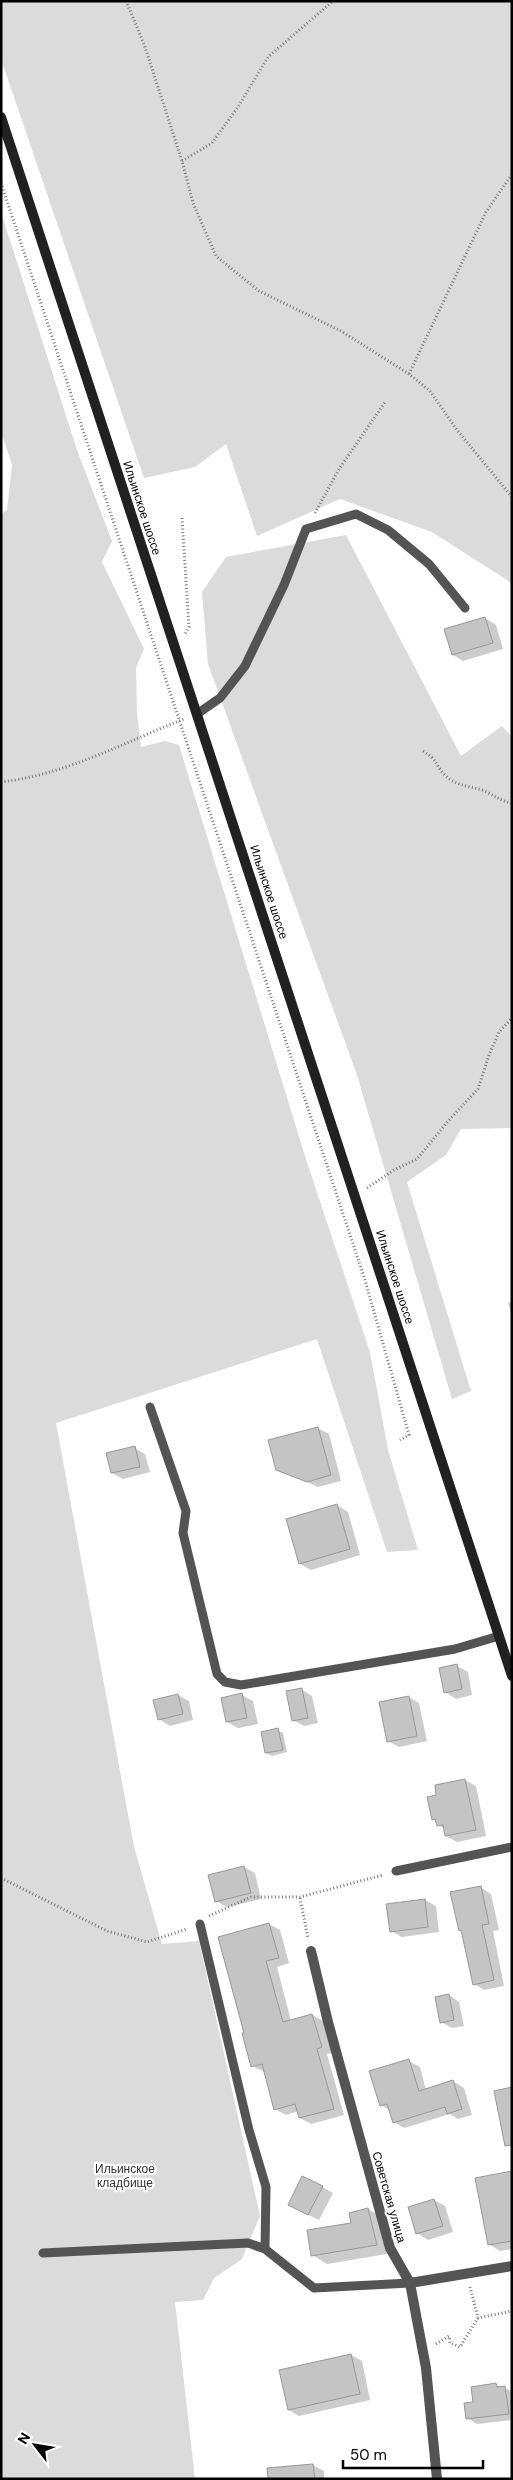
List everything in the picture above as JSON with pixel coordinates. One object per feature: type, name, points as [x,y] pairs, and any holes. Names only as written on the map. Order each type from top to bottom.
[{"type":"main road","name":"Ильинское шоссе","points":[[1,117],[512,1676]]},
{"type":"street","name":"Советская улица","points":[[311,1951],[328,2022],[390,2248],[410,2283],[423,2352],[437,2479]]},
{"type":"street","points":[[410,2283],[512,2266]]},
{"type":"lane","points":[[197,714],[220,698],[245,666],[284,585],[306,529],[356,514],[388,530],[429,564],[465,608]]},
{"type":"lane","points":[[150,1407],[186,1511],[183,1533],[217,1674],[225,1682],[241,1685],[466,1647],[499,1636]]},
{"type":"lane","points":[[396,1871],[512,1847]]},
{"type":"lane","points":[[200,1924],[248,2130],[266,2187],[265,2249]]},
{"type":"lane","points":[[43,2253],[248,2243],[265,2249],[314,2288],[410,2283]]},
{"type":"path","points":[[126,1],[144,44],[182,161],[193,202],[216,256],[259,291],[341,331],[409,374],[430,390],[458,430],[512,497]]},
{"type":"path","points":[[182,161],[212,143],[238,107],[268,57],[333,1]]},
{"type":"path","points":[[409,374],[486,212],[512,174]]},
{"type":"path","points":[[1,183],[178,722],[365,1280],[409,1435],[400,1440]]},
{"type":"path","points":[[306,529],[339,469],[386,401]]},
{"type":"path","points":[[176,652],[188,627],[182,518]]},
{"type":"path","points":[[1,782],[29,779],[70,766],[197,714]]},
{"type":"path","points":[[423,751],[435,758],[444,774],[463,787],[486,792],[499,800],[512,803]]},
{"type":"path","points":[[357,1200],[367,1188],[394,1170],[417,1159],[478,1089],[499,1032],[512,1018]]},
{"type":"path","points":[[1,1878],[107,1931],[147,1942],[170,1936],[200,1924],[211,1914],[251,1897],[300,1897],[396,1871]]},
{"type":"path","points":[[300,1897],[311,1951]]},
{"type":"path","points":[[423,2352],[449,2336],[450,2343],[460,2347],[478,2318],[467,2274]]},
{"type":"path","points":[[478,2318],[512,2311]]},
{"type":"green space","points":[[1,1],[512,1],[512,586],[510,582],[432,532],[340,499],[257,536],[226,444],[195,467],[144,478],[1,59]]},
{"type":"green space","name":"Ильинское кладбище","points":[[1,212],[77,450],[112,541],[102,562],[144,649],[136,668],[137,714],[141,747],[165,741],[179,745],[304,1153],[370,1352],[388,1450],[418,1550],[387,1552],[317,1339],[56,1423],[134,1847],[162,1944],[199,1941],[260,2216],[242,2259],[214,2278],[203,2300],[175,2302],[195,2479],[1,2479],[1,514],[7,510],[12,465],[1,431]]},
{"type":"green space","points":[[346,535],[461,756],[502,726],[512,737],[512,1128],[461,1129],[446,1155],[407,1182],[471,1391],[452,1399],[357,1075],[208,664],[202,592],[226,557]]},
{"type":"building","points":[[485,617],[493,643],[452,655],[444,629]]},
{"type":"building","points":[[318,1427],[331,1475],[307,1482],[276,1470],[268,1440]]},
{"type":"building","points":[[135,1446],[140,1467],[111,1473],[106,1453]]},
{"type":"building","points":[[337,1504],[350,1549],[299,1564],[286,1519]]},
{"type":"building","points":[[457,1664],[462,1689],[444,1693],[439,1668]]},
{"type":"building","points":[[302,1688],[308,1718],[292,1721],[286,1691]]},
{"type":"building","points":[[242,1693],[247,1718],[226,1722],[221,1698]]},
{"type":"building","points":[[178,1694],[183,1714],[158,1720],[153,1700]]},
{"type":"building","points":[[409,1696],[417,1736],[387,1742],[379,1702]]},
{"type":"building","points":[[278,1728],[283,1750],[265,1753],[261,1732]]},
{"type":"building","points":[[465,1779],[476,1830],[445,1836],[443,1825],[437,1826],[435,1819],[432,1820],[427,1797],[436,1795],[435,1785]]},
{"type":"building","points":[[244,1866],[251,1893],[215,1902],[208,1875]]},
{"type":"building","points":[[481,1886],[489,1924],[482,1925],[494,1980],[473,1985],[461,1930],[459,1931],[450,1892]]},
{"type":"building","points":[[425,1899],[428,1927],[390,1932],[386,1904]]},
{"type":"building","points":[[269,1923],[279,1958],[266,1961],[283,2022],[312,2014],[322,2047],[317,2049],[334,2109],[299,2118],[295,2104],[274,2110],[262,2064],[251,2067],[242,2033],[244,2033],[218,1937]]},
{"type":"building","points":[[449,1994],[454,2020],[440,2023],[435,1997]]},
{"type":"building","points":[[409,2059],[419,2091],[453,2080],[462,2109],[447,2114],[445,2107],[393,2123],[387,2104],[380,2106],[369,2071]]},
{"type":"building","points":[[512,2087],[512,2145],[505,2146],[494,2091]]},
{"type":"building","points":[[512,2171],[512,2241],[488,2245],[475,2178]]},
{"type":"building","points":[[302,2176],[323,2186],[308,2215],[288,2205]]},
{"type":"building","points":[[434,2199],[443,2226],[416,2234],[408,2207]]},
{"type":"building","points":[[368,2208],[377,2245],[311,2256],[307,2230],[351,2223],[349,2213]]},
{"type":"building","points":[[351,2354],[360,2394],[288,2410],[279,2370]]},
{"type":"building","points":[[496,2383],[497,2387],[505,2386],[509,2414],[466,2419],[464,2403],[473,2402],[471,2387]]},
{"type":"building","points":[[313,2464],[315,2479],[268,2479],[267,2468]]}]
